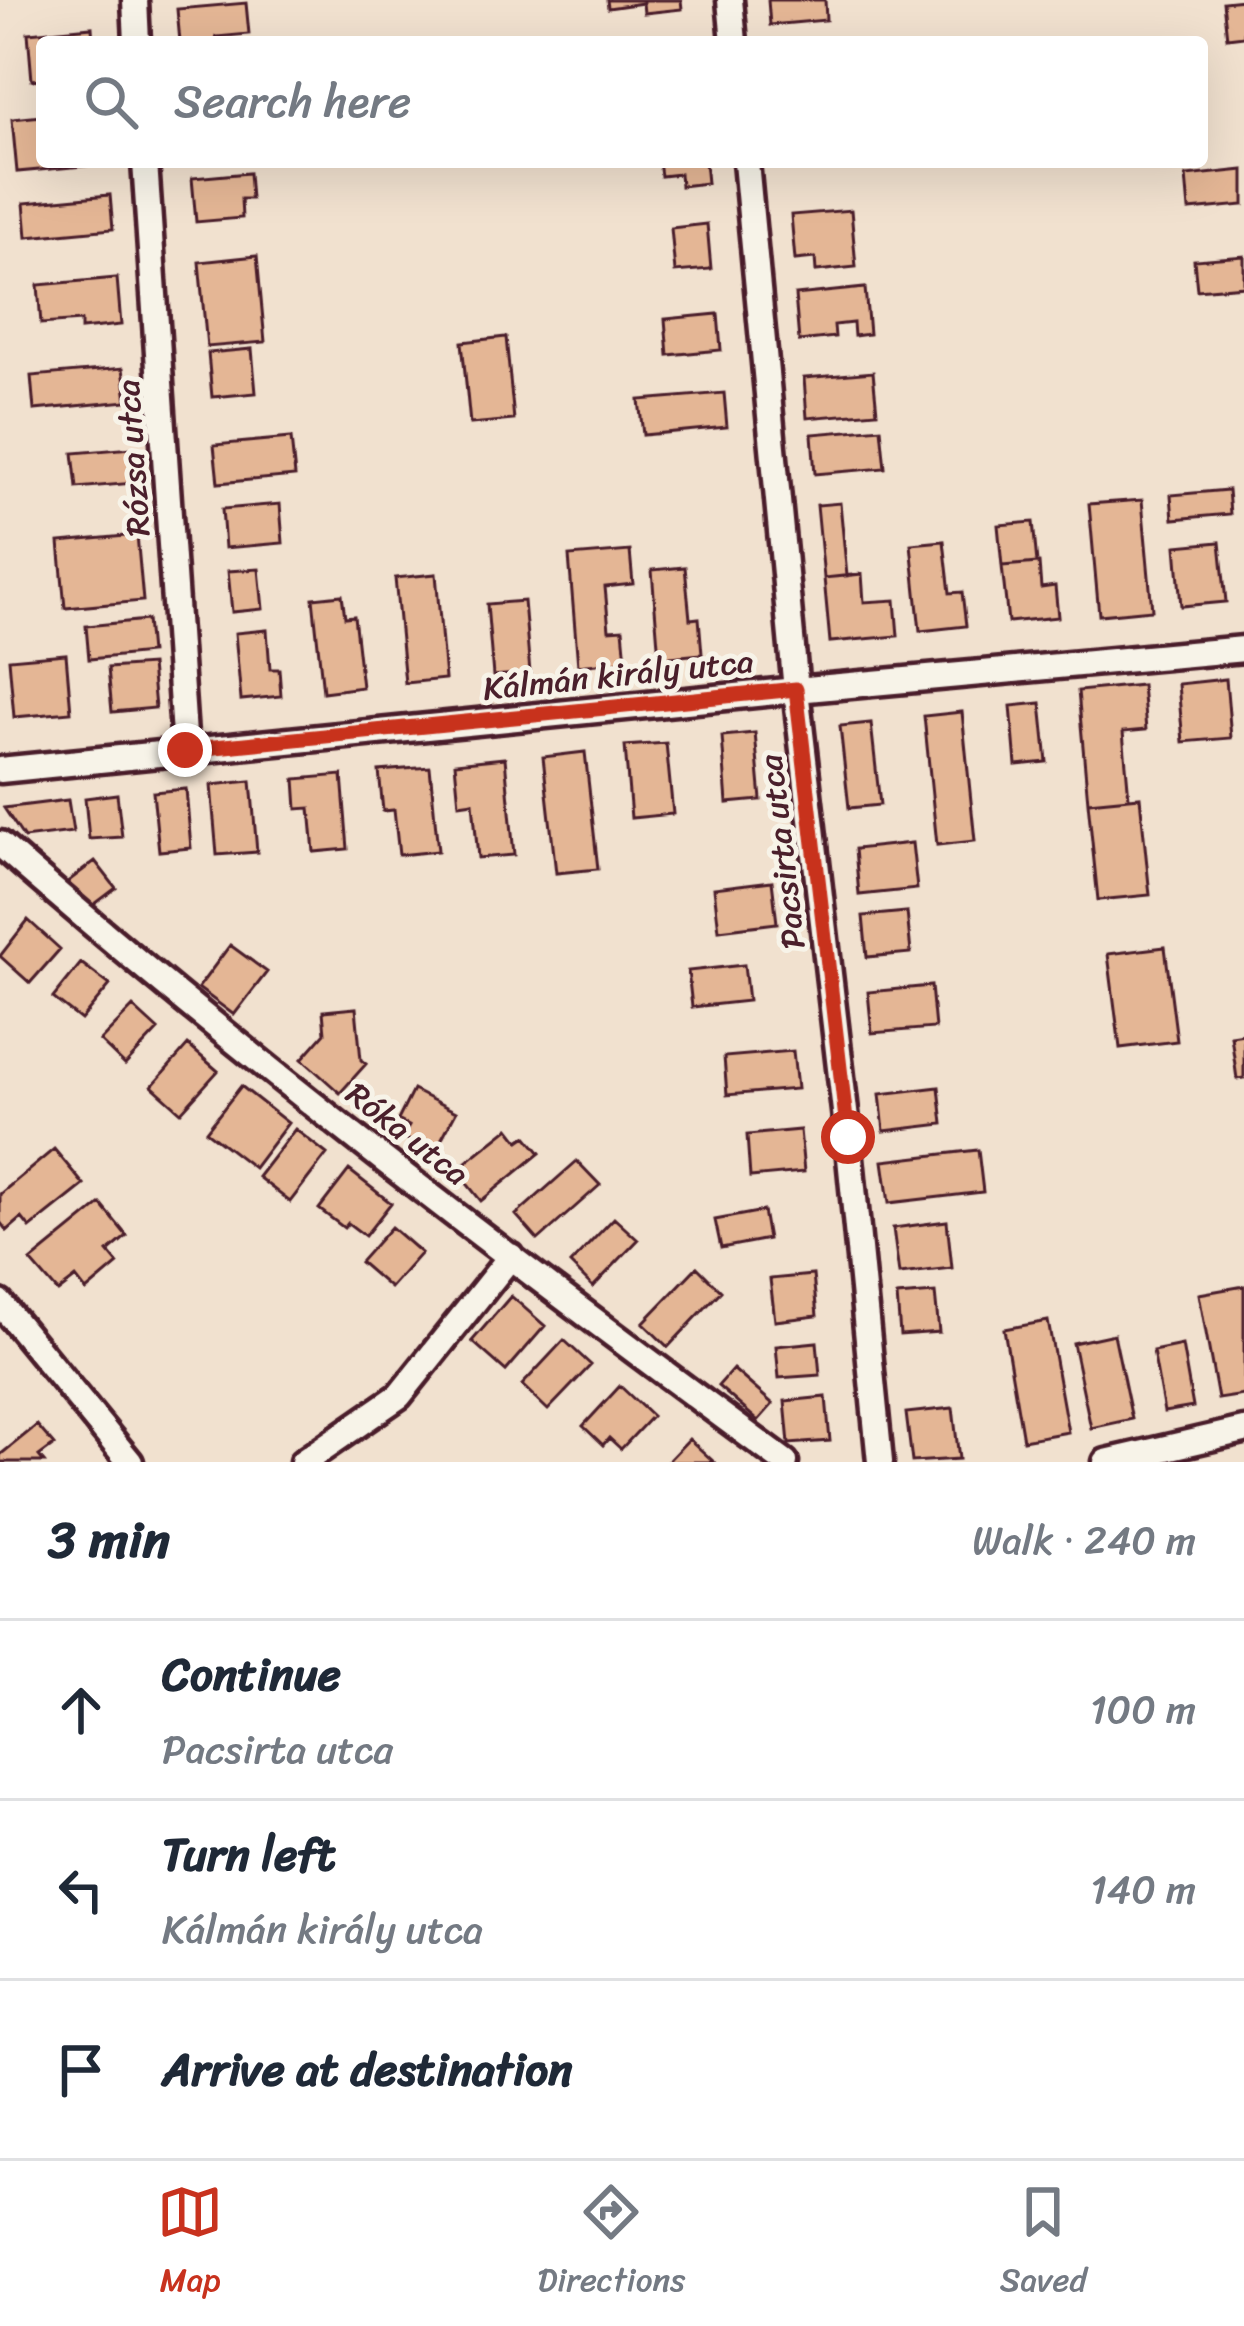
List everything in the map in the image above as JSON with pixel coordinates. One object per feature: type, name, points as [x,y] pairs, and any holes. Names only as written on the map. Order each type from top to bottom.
[{"type":"street","points":[[134,0],[137,36]]},
{"type":"street","points":[[730,0],[733,36]]},
{"type":"street","name":"Rózsa utca","points":[[146,168],[185,750]]},
{"type":"street","name":"Pacsirta utca","points":[[747,168],[796,689],[880,1462]]},
{"type":"street","name":"Kálmán király utca","points":[[0,770],[1244,649]]},
{"type":"street","name":"Róka utca","points":[[0,844],[133,960],[511,1256],[785,1462]]},
{"type":"street","points":[[303,1462],[399,1396],[511,1256]]},
{"type":"street","points":[[0,1303],[130,1462]]},
{"type":"street","points":[[1106,1462],[1244,1430]]},
{"type":"building","points":[[607,0],[681,0],[682,9],[644,13],[643,3],[608,8]]},
{"type":"building","points":[[768,0],[825,0],[826,20],[770,25]]},
{"type":"building","points":[[1244,0],[1244,36],[1227,38],[1223,2]]},
{"type":"building","points":[[246,3],[249,34],[179,36],[177,9]]},
{"type":"building","points":[[92,27],[93,36],[36,36],[36,80],[32,80],[28,33]]},
{"type":"building","points":[[36,117],[36,168],[61,168],[17,172],[12,119]]},
{"type":"building","points":[[660,168],[706,168],[707,183],[681,186],[680,174],[661,176]]},
{"type":"building","points":[[1244,170],[1244,205],[1189,210],[1186,176]]},
{"type":"building","points":[[249,173],[251,199],[241,199],[242,218],[196,222],[192,178]]},
{"type":"building","points":[[110,195],[113,229],[27,237],[24,203]]},
{"type":"building","points":[[851,210],[856,267],[816,271],[815,258],[795,260],[791,215]]},
{"type":"building","points":[[707,224],[711,269],[675,272],[671,228]]},
{"type":"building","points":[[257,256],[265,342],[207,347],[199,262]]},
{"type":"building","points":[[1244,256],[1244,286],[1197,290],[1194,260]]},
{"type":"building","points":[[117,278],[121,325],[81,329],[81,321],[41,324],[38,285]]},
{"type":"building","points":[[865,288],[869,334],[854,336],[853,323],[834,325],[835,337],[799,341],[795,295]]},
{"type":"building","points":[[718,314],[721,350],[668,355],[665,319]]},
{"type":"building","points":[[506,337],[514,420],[470,424],[462,342]]},
{"type":"building","points":[[252,349],[256,393],[212,397],[208,353]]},
{"type":"building","points":[[123,368],[127,401],[34,410],[31,376]]},
{"type":"building","points":[[873,372],[877,412],[807,418],[804,378]]},
{"type":"building","points":[[724,393],[727,427],[643,435],[639,400]]},
{"type":"building","points":[[881,428],[885,468],[815,474],[812,434]]},
{"type":"building","points":[[291,438],[295,476],[218,483],[214,445]]},
{"type":"building","points":[[132,448],[135,483],[77,488],[73,453]]},
{"type":"building","points":[[1228,490],[1230,514],[1173,519],[1171,495]]},
{"type":"building","points":[[1142,500],[1152,610],[1099,615],[1089,504]]},
{"type":"building","points":[[840,503],[847,576],[824,578],[817,505]]},
{"type":"building","points":[[280,504],[283,543],[225,548],[222,509]]},
{"type":"building","points":[[1033,522],[1037,563],[1002,566],[998,525]]},
{"type":"building","points":[[137,535],[143,601],[65,608],[59,542]]},
{"type":"building","points":[[944,541],[950,593],[962,592],[966,626],[920,631],[911,544]]},
{"type":"building","points":[[1220,542],[1226,602],[1181,606],[1176,546]]},
{"type":"building","points":[[630,551],[633,584],[605,587],[609,630],[623,629],[626,661],[578,666],[569,556]]},
{"type":"building","points":[[1039,563],[1041,588],[1055,586],[1058,617],[1008,622],[1002,566]]},
{"type":"building","points":[[685,567],[690,619],[699,618],[702,654],[659,658],[652,570]]},
{"type":"building","points":[[259,569],[263,609],[232,612],[228,571]]},
{"type":"building","points":[[436,574],[445,679],[405,683],[395,578]]},
{"type":"building","points":[[862,574],[864,602],[895,600],[898,636],[830,642],[824,578]]},
{"type":"building","points":[[342,595],[345,617],[354,616],[362,687],[323,692],[313,598]]},
{"type":"building","points":[[524,601],[530,673],[493,676],[487,604]]},
{"type":"building","points":[[147,620],[150,653],[89,659],[86,626]]},
{"type":"building","points":[[267,630],[270,669],[279,669],[281,696],[241,700],[235,633]]},
{"type":"building","points":[[66,654],[71,712],[14,717],[9,659]]},
{"type":"building","points":[[151,665],[155,708],[112,712],[108,668]]},
{"type":"building","points":[[1226,679],[1231,738],[1183,742],[1178,684]]},
{"type":"building","points":[[1142,685],[1146,730],[1123,732],[1129,798],[1088,802],[1078,691]]},
{"type":"building","points":[[1041,703],[1047,762],[1016,765],[1011,706]]},
{"type":"building","points":[[962,712],[975,841],[937,845],[924,716]]},
{"type":"building","points":[[871,723],[880,805],[849,808],[840,726]]},
{"type":"building","points":[[755,733],[761,800],[727,803],[722,736]]},
{"type":"building","points":[[666,743],[673,814],[631,818],[625,746]]},
{"type":"building","points":[[585,752],[598,869],[556,873],[543,757]]},
{"type":"building","points":[[505,758],[514,855],[478,858],[473,802],[459,804],[455,763]]},
{"type":"building","points":[[430,767],[438,851],[399,855],[394,810],[383,811],[379,771]]},
{"type":"building","points":[[342,775],[348,849],[314,852],[310,808],[297,809],[295,779]]},
{"type":"building","points":[[251,781],[257,852],[217,855],[211,785]]},
{"type":"building","points":[[186,789],[191,848],[159,851],[153,792]]},
{"type":"building","points":[[117,794],[122,837],[89,839],[85,798]]},
{"type":"building","points":[[1140,797],[1150,895],[1098,900],[1088,802]]},
{"type":"building","points":[[68,800],[73,832],[24,838],[4,808]]},
{"type":"building","points":[[912,843],[917,889],[859,895],[855,849]]},
{"type":"building","points":[[95,861],[116,888],[87,910],[66,883]]},
{"type":"building","points":[[772,881],[777,923],[719,930],[714,888]]},
{"type":"building","points":[[907,912],[911,953],[867,957],[863,916]]},
{"type":"building","points":[[28,920],[60,949],[30,983],[0,956]]},
{"type":"building","points":[[230,945],[267,972],[234,1015],[198,988]]},
{"type":"building","points":[[1165,947],[1177,1041],[1120,1048],[1108,954]]},
{"type":"building","points":[[81,963],[110,985],[81,1020],[53,998]]},
{"type":"building","points":[[744,965],[748,1001],[692,1007],[688,971]]},
{"type":"building","points":[[931,986],[935,1028],[872,1033],[868,992]]},
{"type":"building","points":[[133,1007],[158,1030],[125,1065],[100,1041]]},
{"type":"building","points":[[356,1008],[361,1060],[366,1064],[340,1093],[302,1059],[325,1033],[323,1011]]},
{"type":"building","points":[[1244,1034],[1244,1078],[1237,1079],[1231,1036]]},
{"type":"building","points":[[188,1045],[218,1071],[181,1112],[152,1086]]},
{"type":"building","points":[[793,1051],[797,1089],[727,1095],[724,1057]]},
{"type":"building","points":[[241,1086],[288,1123],[254,1168],[206,1131]]},
{"type":"building","points":[[939,1087],[943,1124],[884,1131],[880,1094]]},
{"type":"building","points":[[413,1090],[456,1112],[434,1153],[403,1137],[409,1126],[398,1120]]},
{"type":"building","points":[[509,1128],[519,1141],[526,1136],[540,1153],[481,1201],[456,1170]]},
{"type":"building","points":[[295,1129],[327,1154],[290,1202],[258,1177]]},
{"type":"building","points":[[800,1130],[804,1172],[750,1177],[747,1135]]},
{"type":"building","points":[[54,1149],[84,1185],[30,1228],[22,1218],[7,1231],[0,1222],[0,1194]]},
{"type":"building","points":[[978,1150],[983,1192],[889,1203],[883,1161]]},
{"type":"building","points":[[577,1161],[600,1185],[538,1240],[516,1215]]},
{"type":"building","points":[[349,1170],[391,1203],[365,1236],[348,1223],[344,1228],[319,1209]]},
{"type":"building","points":[[101,1204],[127,1236],[108,1252],[118,1264],[86,1291],[76,1278],[58,1292],[31,1261]]},
{"type":"building","points":[[763,1211],[768,1239],[721,1248],[715,1220]]},
{"type":"building","points":[[614,1218],[638,1240],[593,1287],[570,1264]]},
{"type":"building","points":[[947,1221],[952,1268],[899,1274],[893,1228]]},
{"type":"building","points":[[391,1227],[421,1253],[390,1288],[360,1262]]},
{"type":"building","points":[[697,1267],[721,1291],[668,1347],[643,1323]]},
{"type":"building","points":[[813,1275],[817,1316],[775,1321],[770,1279]]},
{"type":"building","points":[[1244,1286],[1244,1395],[1218,1399],[1199,1294]]},
{"type":"building","points":[[935,1293],[939,1332],[900,1335],[897,1296]]},
{"type":"building","points":[[511,1296],[545,1326],[506,1371],[472,1341]]},
{"type":"building","points":[[1048,1321],[1068,1432],[1023,1440],[1004,1329]]},
{"type":"building","points":[[1114,1334],[1132,1419],[1091,1428],[1073,1343]]},
{"type":"building","points":[[564,1340],[591,1365],[548,1410],[522,1385]]},
{"type":"building","points":[[817,1342],[820,1375],[779,1378],[776,1346]]},
{"type":"building","points":[[1182,1345],[1193,1407],[1164,1412],[1153,1351]]},
{"type":"building","points":[[733,1369],[773,1404],[758,1421],[718,1386]]},
{"type":"building","points":[[620,1386],[652,1416],[621,1449],[609,1438],[603,1445],[583,1426]]},
{"type":"building","points":[[826,1397],[830,1441],[789,1444],[785,1401]]},
{"type":"building","points":[[953,1408],[959,1459],[912,1462],[906,1413]]},
{"type":"building","points":[[37,1425],[54,1445],[39,1456],[44,1462],[0,1462],[0,1455]]},
{"type":"building","points":[[689,1439],[714,1462],[667,1462]]},
{"type":"route","points":[[185,750],[796,689],[848,1137]]}]
